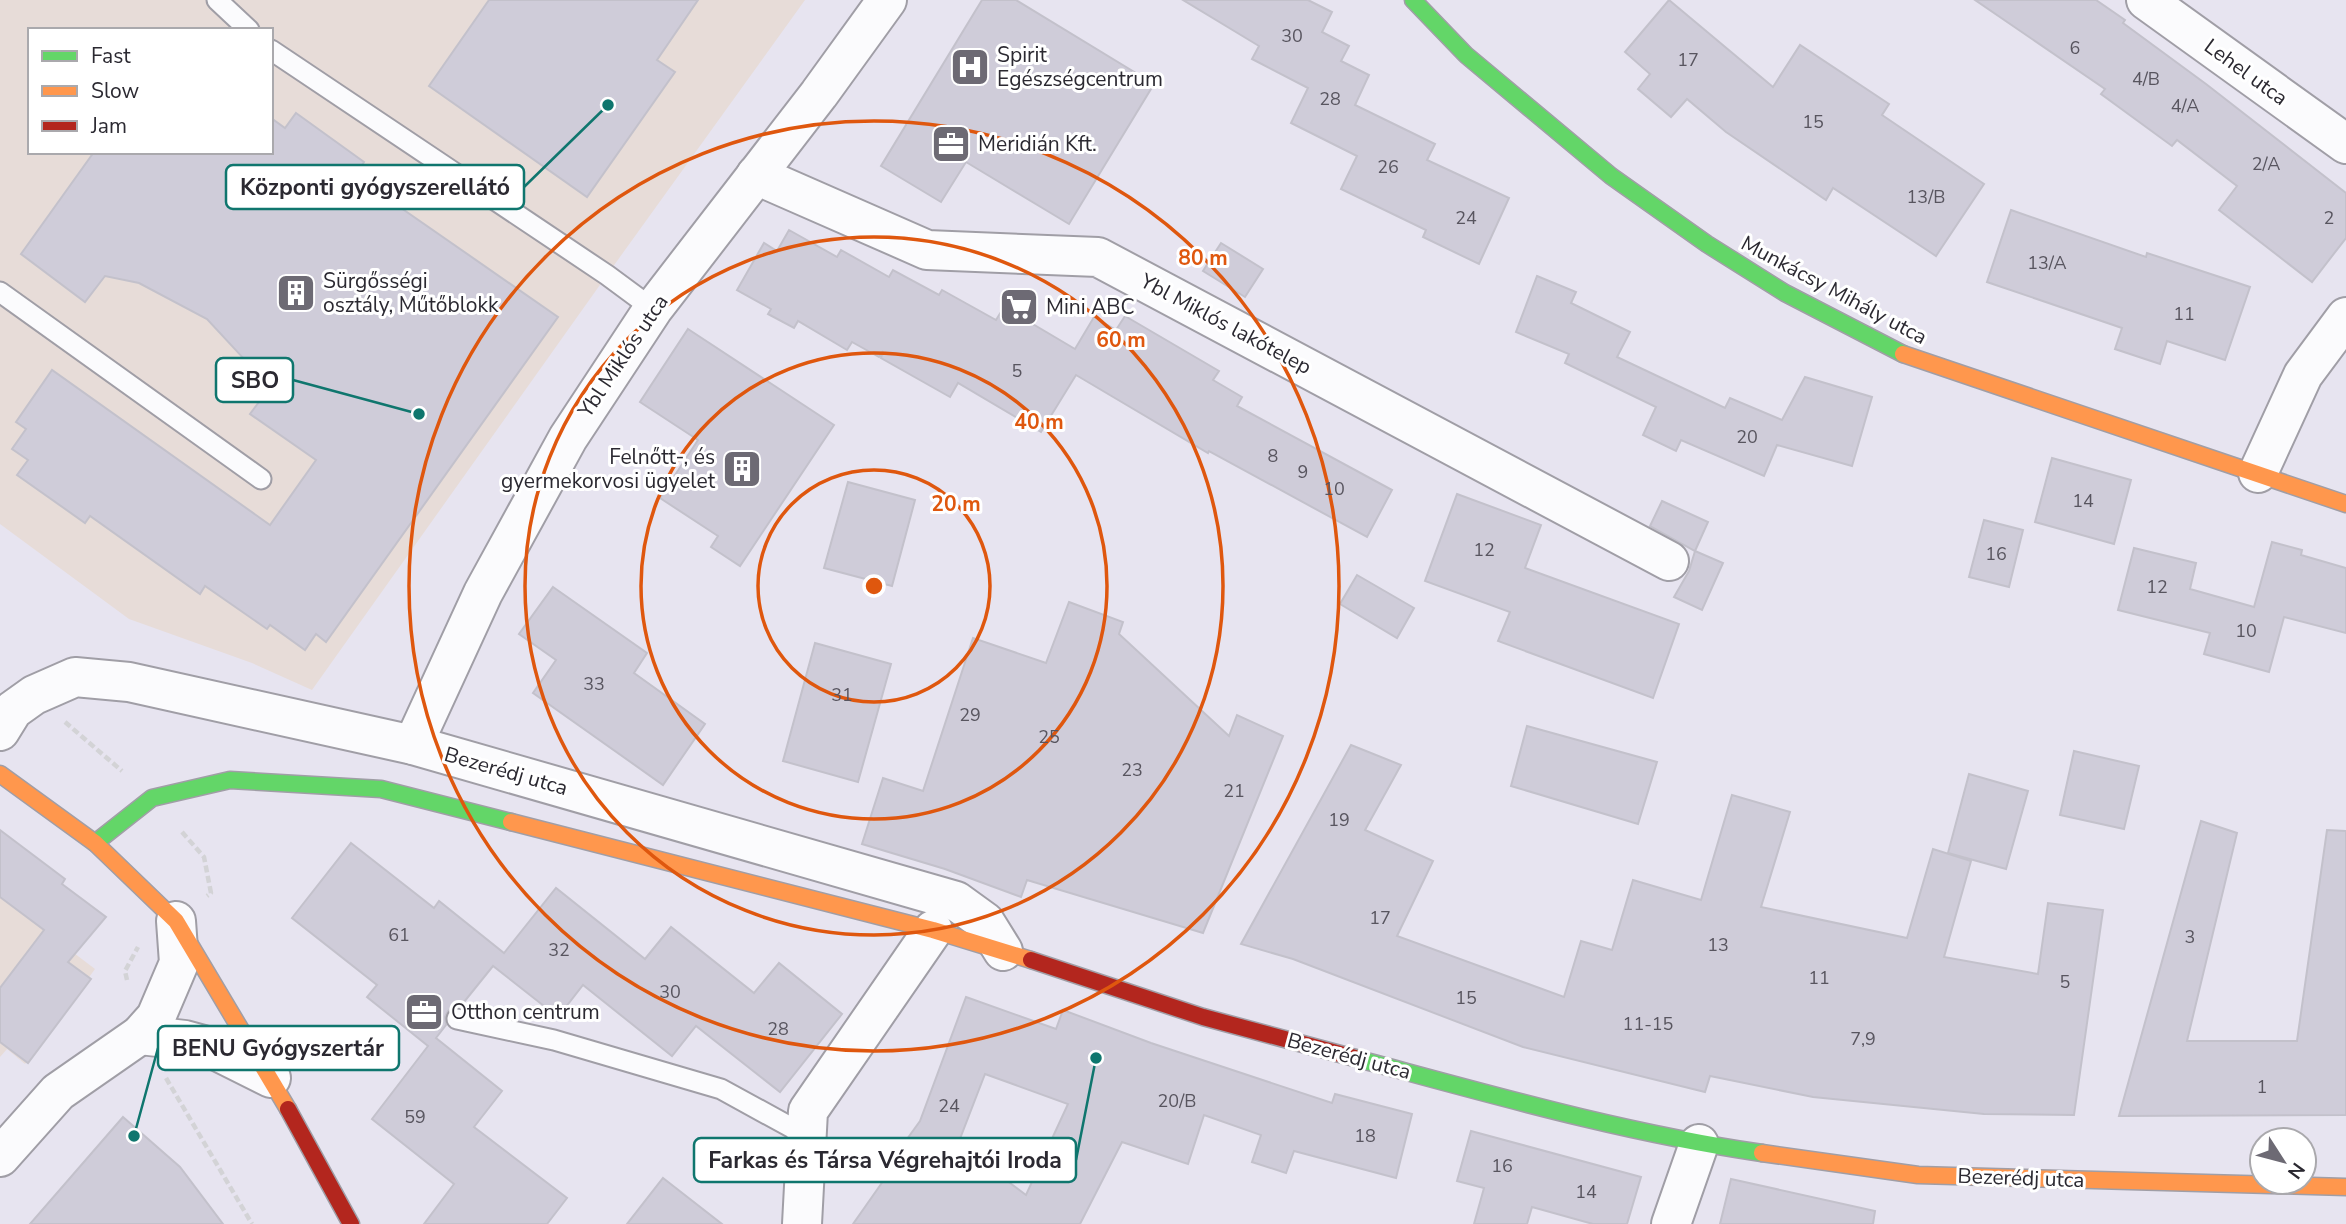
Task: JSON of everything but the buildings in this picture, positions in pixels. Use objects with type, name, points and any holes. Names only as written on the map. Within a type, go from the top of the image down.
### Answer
[{"type":"street","name":"Ybl Miklós utca","points":[[413,745],[483,593],[568,438],[653,309],[820,94],[887,0]]},
{"type":"street","name":"Munkácsy Mihály utca","points":[[1413,0],[1466,55],[1611,176],[1707,244],[1785,293],[1912,358],[2346,504]]},
{"type":"street","name":"Lehel utca","points":[[2146,0],[2346,144]]},
{"type":"street","name":"Ybl Miklós lakótelep","points":[[755,175],[927,250],[1098,257],[1669,561]]},
{"type":"street","points":[[2258,473],[2303,375],[2346,317]]},
{"type":"street","name":"Bezerédj utca","points":[[0,732],[13,710],[34,695],[75,677],[129,682],[413,745],[956,901],[985,922],[1003,951]]},
{"type":"street","points":[[0,774],[94,843],[176,921],[271,1078],[351,1224]]},
{"type":"street","name":"Bezerédj utca","points":[[94,843],[152,798],[230,779],[382,789],[933,930],[1203,1017],[1559,1113],[1699,1144],[1918,1175],[2346,1187]]},
{"type":"street","points":[[0,1157],[58,1092],[140,1035],[156,1017],[179,963],[176,921]]},
{"type":"street","points":[[802,1224],[808,1111],[933,930]]},
{"type":"street","points":[[140,1035],[185,1040],[207,1046],[271,1078]]},
{"type":"street","points":[[1671,1224],[1699,1144]]},
{"type":"lane","points":[[216,0],[247,28]]},
{"type":"lane","points":[[273,51],[607,275],[653,309]]},
{"type":"lane","points":[[0,292],[261,479]]},
{"type":"lane","points":[[457,1019],[554,1040],[721,1089],[805,1135]]},
{"type":"shaded area","points":[[0,0],[805,0],[312,690],[252,663],[129,619],[0,524]]},
{"type":"shaded area","points":[[0,897],[95,969],[25,1064],[7,1049],[0,1057]]},
{"type":"traffic: fast","points":[[1413,0],[1466,55],[1611,176],[1707,244],[1785,293],[1903,354]]},
{"type":"traffic: fast","points":[[95,843],[152,798],[230,780],[381,789],[511,822]]},
{"type":"traffic: fast","points":[[1355,1058],[1608,1124],[1762,1153]]},
{"type":"traffic: slow","points":[[1903,354],[2346,504]]},
{"type":"traffic: slow","points":[[0,774],[95,843],[176,921],[288,1109]]},
{"type":"traffic: slow","points":[[511,822],[933,930],[1031,960]]},
{"type":"traffic: slow","points":[[1762,1153],[1918,1175],[2346,1187]]},
{"type":"traffic: jam","points":[[1031,960],[1203,1017],[1355,1058]]},
{"type":"traffic: jam","points":[[288,1109],[351,1224]]},
{"type":"place","name":"Spirit Egészségcentrum","points":[[970,67]]},
{"type":"place","name":"Központi gyógyszerellátó","points":[[608,105]]},
{"type":"place","name":"Meridián Kft.","points":[[951,144]]},
{"type":"place","name":"Sürgősségi osztály, Műtőblokk","points":[[296,293]]},
{"type":"place","name":"Mini ABC","points":[[1019,307]]},
{"type":"place","name":"SBO","points":[[419,414]]},
{"type":"place","name":"Felnőtt-, és gyermekorvosi ügyelet","points":[[742,469]]},
{"type":"place","name":"Otthon centrum","points":[[424,1012]]},
{"type":"place","name":"Farkas és Társa Végrehajtói Iroda","points":[[1096,1058]]},
{"type":"place","name":"BENU Gyógyszertár","points":[[134,1136]]}]
